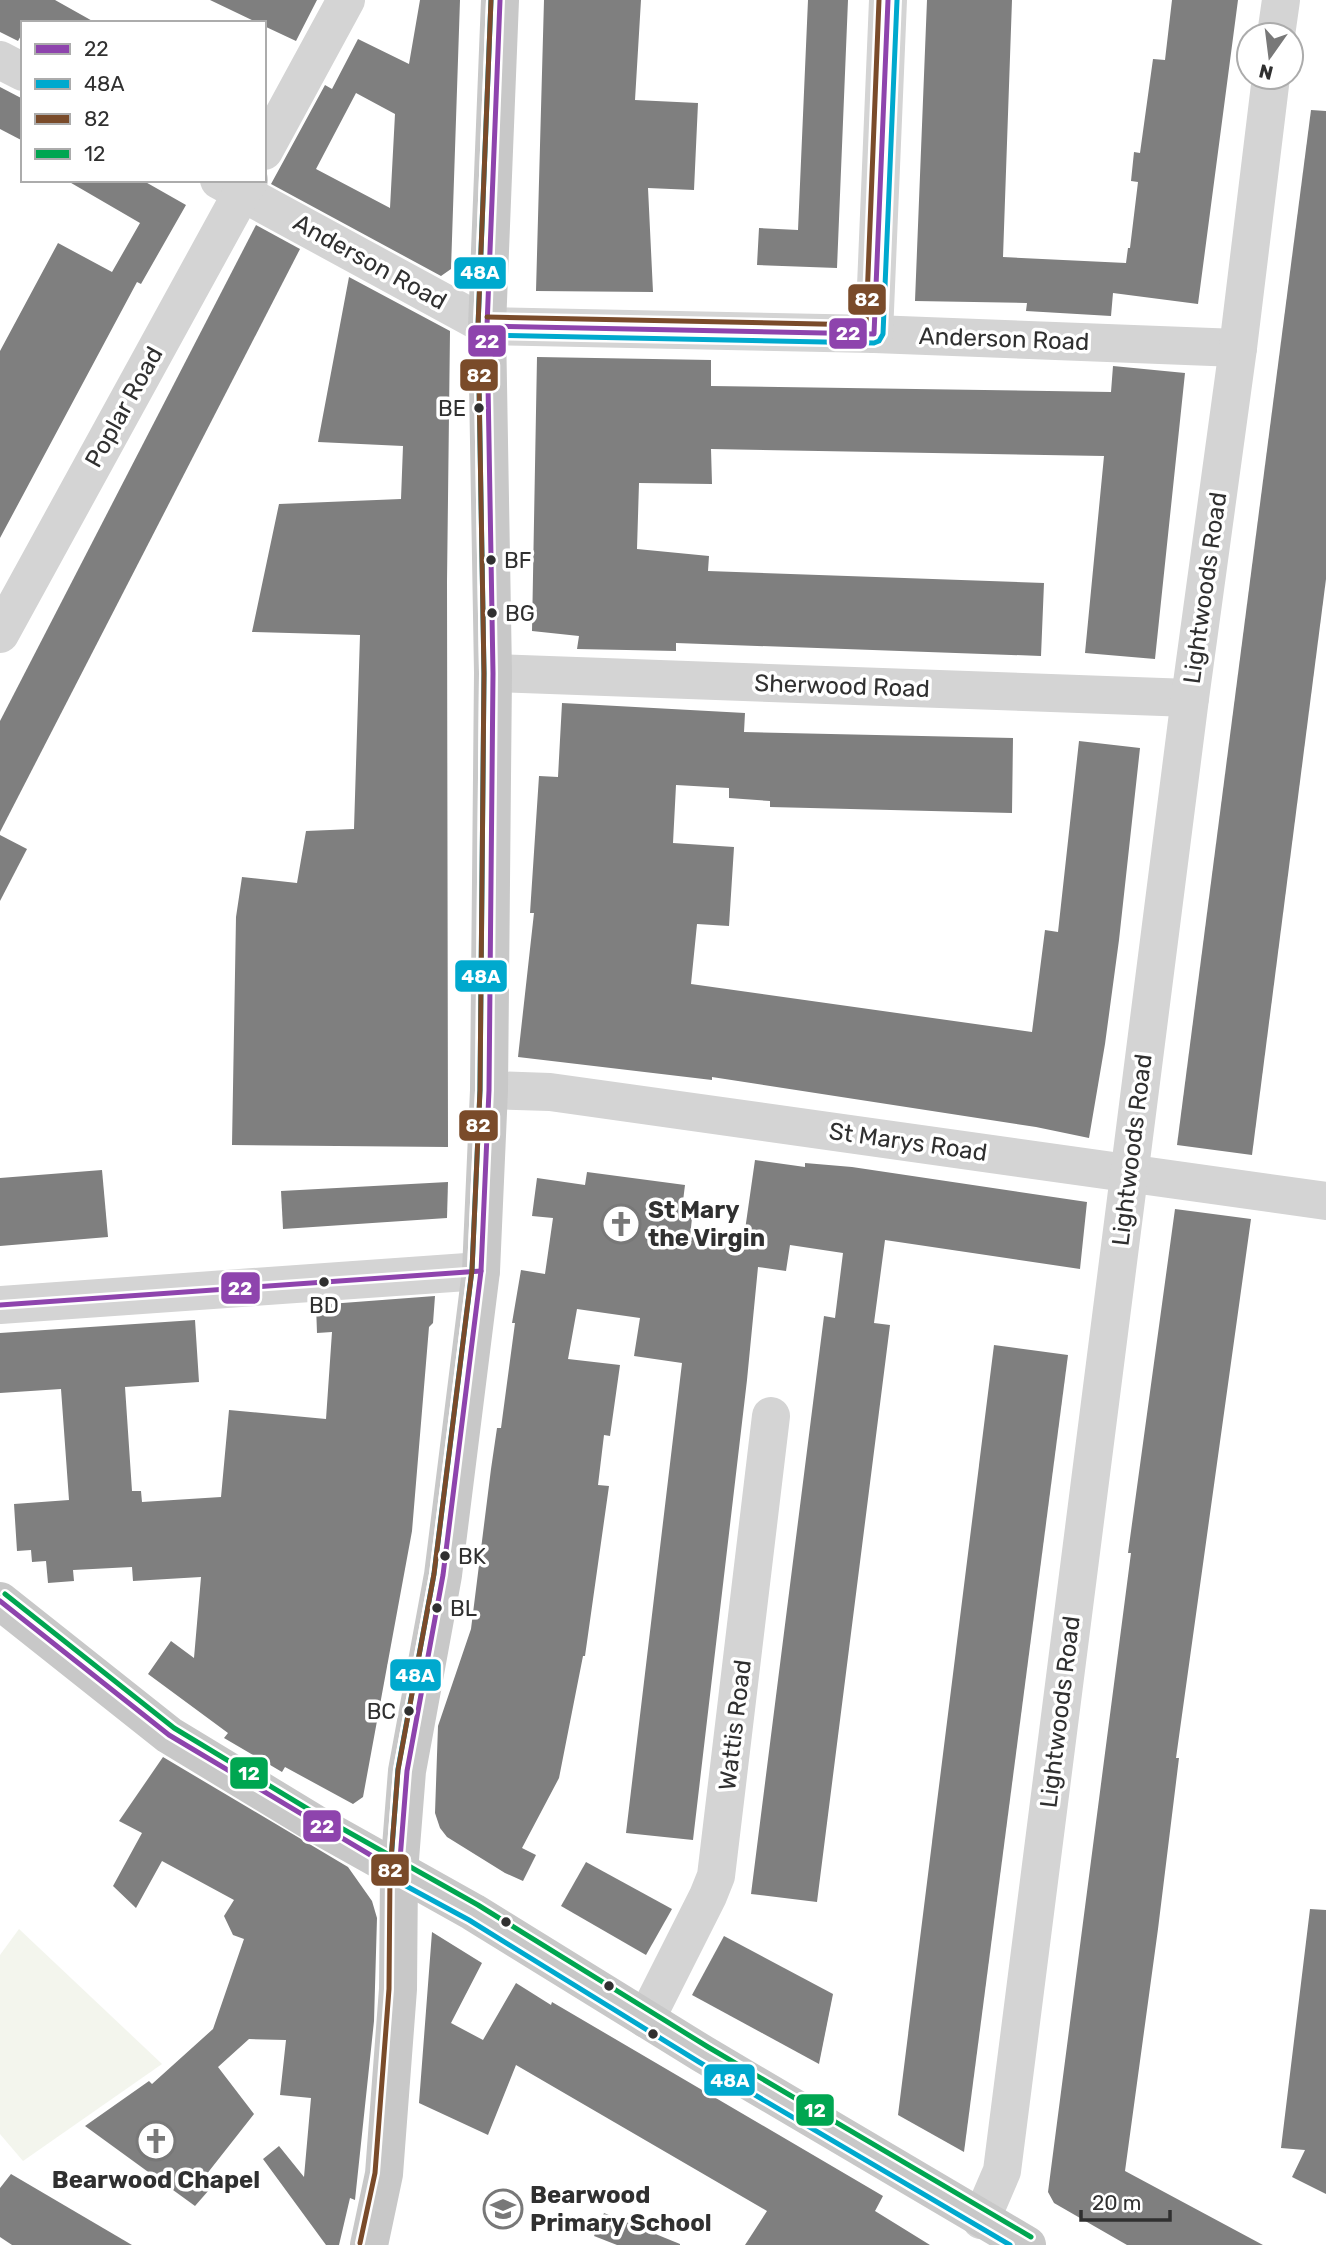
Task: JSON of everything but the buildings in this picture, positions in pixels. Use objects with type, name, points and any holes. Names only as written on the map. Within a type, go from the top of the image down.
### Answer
[{"type":"main road","points":[[369,2245],[385,2160],[398,1989],[398,1872],[407,1771],[443,1575],[481,1271],[489,1090],[493,673],[487,326],[500,0]]},
{"type":"main road","points":[[0,1601],[169,1735],[398,1872],[473,1912],[646,2020],[1027,2245]]},
{"type":"street","points":[[266,148],[346,0]]},
{"type":"street","points":[[874,334],[888,0]]},
{"type":"street","points":[[1278,21],[1280,0]]},
{"type":"street","points":[[0,60],[21,71]]},
{"type":"street","name":"Lightwoods Road","points":[[981,2220],[1002,2171],[1269,91]]},
{"type":"street","name":"Anderson Road","points":[[237,184],[487,326],[874,334],[1238,348]]},
{"type":"street","name":"Poplar Road","points":[[0,634],[237,184]]},
{"type":"street","name":"Sherwood Road","points":[[493,673],[1190,698]]},
{"type":"street","name":"St Marys Road","points":[[489,1090],[550,1092],[1326,1200]]},
{"type":"street","points":[[0,1305],[481,1271]]},
{"type":"street","name":"Wattis Road","points":[[646,2020],[716,1876],[771,1416]]},
{"type":"shaded area","points":[[19,1929],[162,2064],[23,2161],[0,2134],[0,1955]]},
{"type":"transit line","name":"48A","points":[[491,0],[478,326],[484,673],[480,1090],[472,1270],[434,1574],[398,1769],[390,1874],[395,1880],[469,1920],[699,2062],[1010,2245]]},
{"type":"transit line","name":"82","points":[[360,2243],[375,2173],[389,1989],[390,1872],[398,1770],[434,1574],[472,1270],[480,1090],[484,673],[478,326],[491,0]]},
{"type":"transit line","name":"22","points":[[0,1601],[169,1735],[399,1872],[407,1771],[443,1575],[481,1271],[489,1090],[493,673],[487,326],[500,0]]},
{"type":"transit line","name":"82","points":[[487,317],[866,325],[879,0]]},
{"type":"transit line","name":"22","points":[[487,326],[874,334],[888,0]]},
{"type":"transit line","name":"48A","points":[[487,335],[879,341],[883,334],[897,0]]},
{"type":"transit line","name":"22","points":[[0,1305],[481,1271]]},
{"type":"transit line","name":"12","points":[[5,1594],[174,1728],[318,1815],[478,1905],[708,2047],[1031,2237]]},
{"type":"place","name":"BE","points":[[479,408]]},
{"type":"place","name":"BF","points":[[491,560]]},
{"type":"place","name":"BG","points":[[492,613]]},
{"type":"place","name":"St Mary the Virgin","points":[[621,1224]]},
{"type":"place","name":"BD","points":[[324,1282]]},
{"type":"place","name":"BK","points":[[445,1556]]},
{"type":"place","name":"BL","points":[[437,1608]]},
{"type":"place","name":"BC","points":[[409,1711]]},
{"type":"place","name":"Bearwood Chapel","points":[[156,2141]]},
{"type":"place","name":"Bearwood Primary School","points":[[503,2209]]}]
